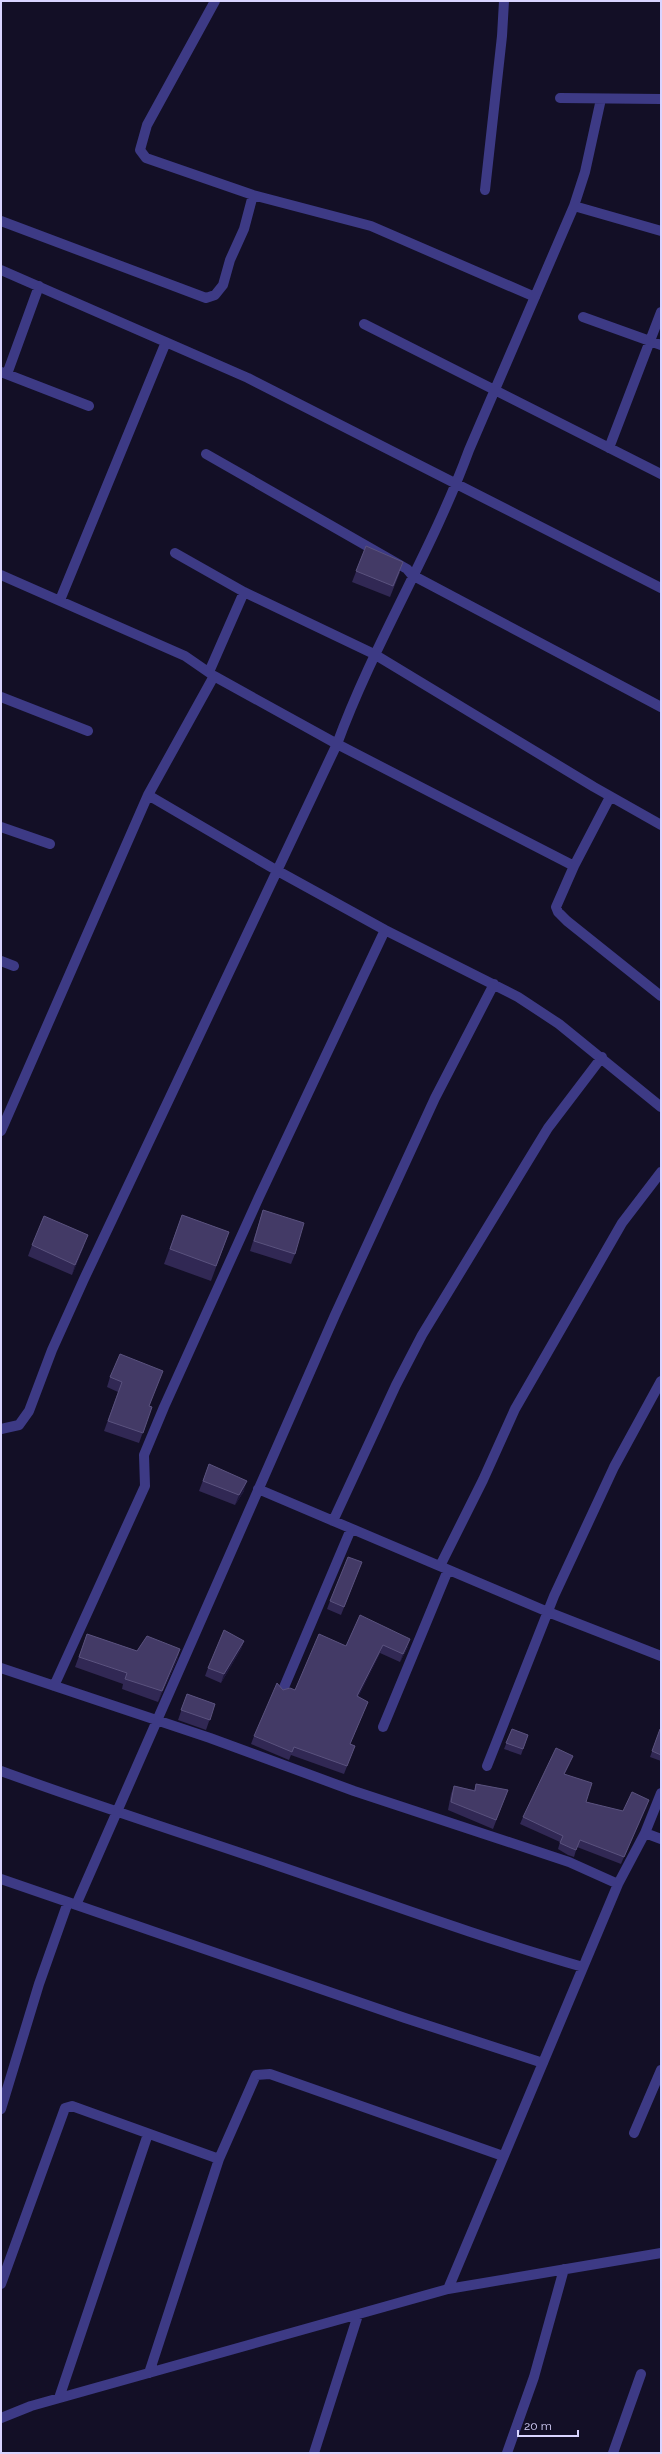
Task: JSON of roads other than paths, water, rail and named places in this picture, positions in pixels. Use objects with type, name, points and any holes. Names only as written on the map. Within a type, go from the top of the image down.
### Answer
[{"type":"street","points":[[215,1],[147,124],[140,150],[146,158],[252,196],[371,226],[535,297]]},
{"type":"street","points":[[485,190],[502,36],[504,1]]},
{"type":"street","points":[[560,98],[661,100]]},
{"type":"street","points":[[1,1429],[19,1425],[29,1411],[52,1350],[71,1307],[336,744],[374,654],[457,484],[574,206],[585,172],[601,99]]},
{"type":"street","points":[[1,221],[206,298],[215,295],[223,285],[244,229],[252,196]]},
{"type":"street","points":[[574,206],[661,231]]},
{"type":"street","points":[[1,270],[248,378],[661,588]]},
{"type":"street","points":[[39,286],[4,373],[90,406]]},
{"type":"street","points":[[609,448],[661,312]]},
{"type":"street","points":[[583,317],[661,345]]},
{"type":"street","points":[[364,324],[495,392],[661,474]]},
{"type":"street","points":[[60,600],[166,342]]},
{"type":"street","points":[[206,454],[339,529],[407,569],[412,575],[661,707]]},
{"type":"street","points":[[174,553],[244,592],[374,654],[610,797],[661,825]]},
{"type":"street","points":[[1,575],[185,656],[211,674],[336,744],[574,866]]},
{"type":"street","points":[[1,1131],[148,795],[211,674],[244,592]]},
{"type":"street","points":[[1,697],[88,731]]},
{"type":"street","points":[[148,795],[276,870],[385,930],[494,984],[560,1024],[661,1107]]},
{"type":"street","points":[[610,797],[557,902],[558,912],[661,996]]},
{"type":"street","points":[[1,827],[50,844]]},
{"type":"street","points":[[54,1686],[145,1486],[144,1455],[164,1407],[385,930]]},
{"type":"street","points":[[1,961],[14,966]]},
{"type":"street","points":[[1,2109],[39,1984],[72,1903],[115,1812],[258,1489],[429,1112],[494,984]]},
{"type":"street","points":[[333,1521],[422,1335],[548,1128],[602,1057]]},
{"type":"street","points":[[383,1727],[444,1568],[515,1409],[622,1223],[661,1172]]},
{"type":"street","points":[[487,1766],[548,1612],[614,1467],[661,1380]]},
{"type":"street","points":[[258,1489],[548,1612],[661,1656]]},
{"type":"street","points":[[282,1692],[351,1529]]},
{"type":"street","points":[[1,1668],[156,1720],[354,1791],[569,1862],[618,1884]]},
{"type":"street","points":[[1,1771],[115,1812],[240,1853],[488,1939],[583,1967]]},
{"type":"street","points":[[448,2289],[618,1884],[645,1833],[661,1793]]},
{"type":"street","points":[[645,1833],[661,1839]]},
{"type":"street","points":[[1,1879],[405,2018],[543,2063]]},
{"type":"street","points":[[634,2133],[661,2070]]},
{"type":"street","points":[[149,2373],[219,2159],[256,2075],[261,2073],[270,2074],[503,2156]]},
{"type":"street","points":[[1,2284],[65,2108],[72,2106],[219,2159]]},
{"type":"street","points":[[59,2398],[148,2134]]},
{"type":"street","points":[[1,2418],[30,2406],[448,2289],[661,2253]]},
{"type":"street","points":[[507,2453],[534,2376],[564,2270]]},
{"type":"street","points":[[314,2453],[358,2315]]},
{"type":"street","points":[[613,2453],[641,2374]]}]
